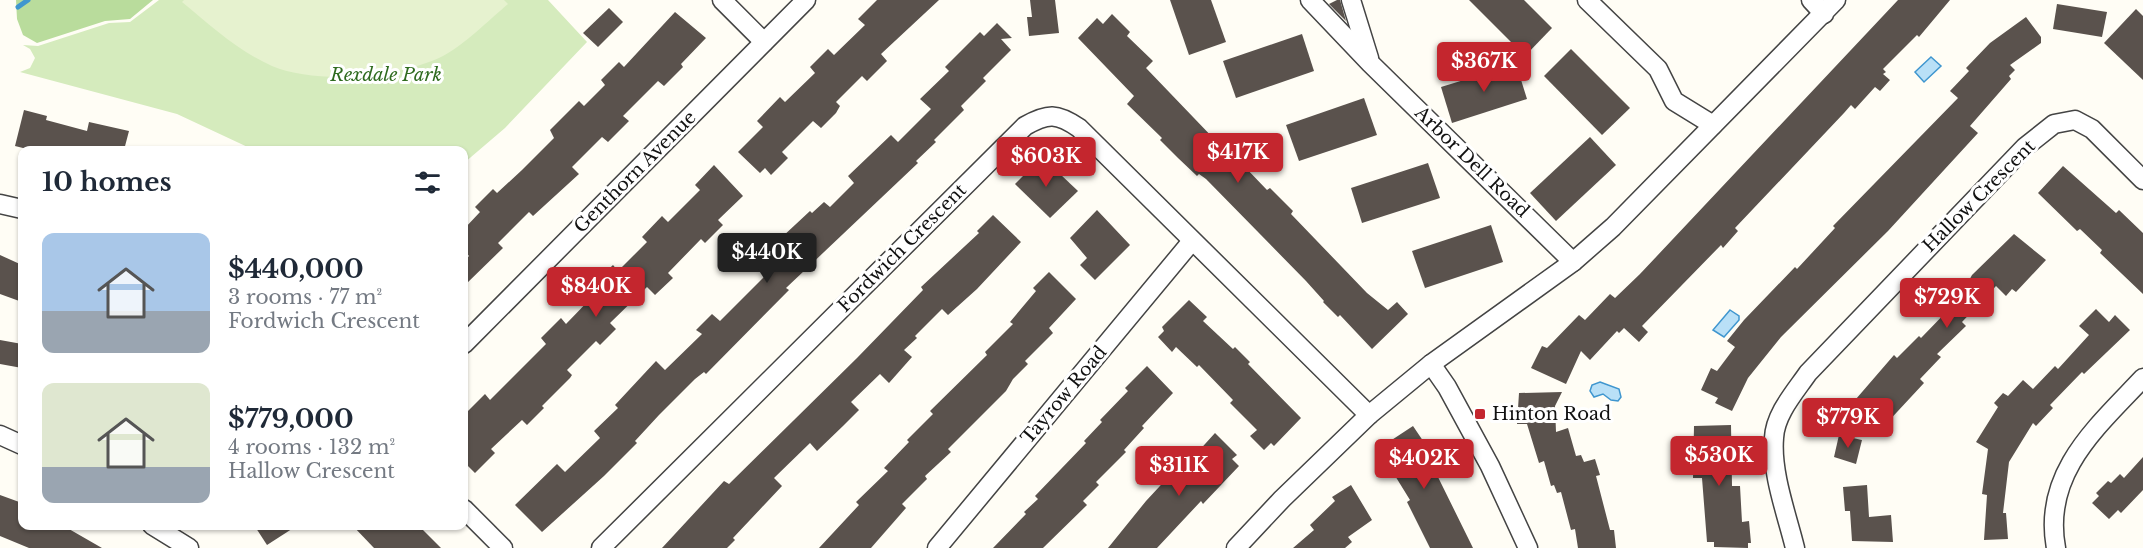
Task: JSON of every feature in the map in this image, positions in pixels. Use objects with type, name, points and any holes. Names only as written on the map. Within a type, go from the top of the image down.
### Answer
[{"type":"street","points":[[722,0],[764,42]]},
{"type":"street","name":"Genthorn Avenue","points":[[468,340],[806,0]]},
{"type":"street","name":"Arbor Dell Road","points":[[1310,0],[1370,63],[1574,262]]},
{"type":"street","name":"Arbor Dell Road","points":[[1351,0],[1370,63]]},
{"type":"street","points":[[1587,0],[1658,69],[1674,101],[1713,125]]},
{"type":"street","points":[[1236,548],[1282,499],[1369,415],[1431,364],[1574,262],[1613,227],[1830,7],[1811,0]]},
{"type":"street","name":"Fordwich Crescent","points":[[601,548],[1016,135],[1037,119],[1052,115],[1065,118],[1079,128],[1369,415]]},
{"type":"street","name":"Hallow Crescent","points":[[1795,548],[1780,489],[1774,437],[1786,405],[1808,373],[2025,147],[2054,124],[2075,120],[2092,129],[2143,180]]},
{"type":"street","points":[[0,204],[18,208]]},
{"type":"street","name":"Tayrow Road","points":[[937,548],[1192,241]]},
{"type":"street","points":[[1431,364],[1447,387],[1490,466],[1528,548]]},
{"type":"street","points":[[2056,548],[2054,535],[2061,480],[2082,443],[2143,378]]},
{"type":"street","points":[[0,435],[18,443]]},
{"type":"street","points":[[468,513],[503,548]]},
{"type":"street","points":[[160,530],[189,548]]},
{"type":"green space","points":[[16,0],[153,0],[130,19],[105,21],[37,43],[23,35],[17,19]]},
{"type":"green space","name":"Rexdale Park","points":[[159,0],[548,0],[587,42],[505,128],[468,160],[468,146],[245,146],[177,114],[20,72],[30,68],[35,58],[30,49],[23,45],[38,46],[109,23],[130,22]]},
{"type":"green space","points":[[184,0],[504,0],[508,4],[468,39],[443,56],[425,64],[382,74],[335,77],[291,72],[260,60],[214,28],[182,2]]},
{"type":"water","points":[[1931,57],[1941,66],[1924,82],[1915,72]]},
{"type":"water","points":[[1730,310],[1739,316],[1739,320],[1724,337],[1713,330]]},
{"type":"water","points":[[1600,382],[1619,389],[1621,397],[1618,401],[1611,400],[1603,394],[1594,397],[1590,391],[1592,385]]},
{"type":"building","points":[[877,0],[939,0],[881,54],[887,61],[867,81],[862,76],[836,102],[840,106],[836,113],[821,128],[813,121],[782,152],[788,158],[771,175],[765,168],[760,173],[738,152],[763,127],[757,121],[780,97],[785,102],[815,73],[810,67],[828,49],[834,55],[865,25],[858,19]]},
{"type":"building","points":[[1030,0],[1055,0],[1059,33],[1029,36],[1027,17],[1032,17]]},
{"type":"building","points":[[1170,0],[1211,0],[1226,42],[1189,55]]},
{"type":"building","points":[[1340,0],[1346,21],[1329,4]]},
{"type":"building","points":[[1469,0],[1524,0],[1552,28],[1525,56]]},
{"type":"building","points":[[1898,0],[1950,0],[1919,37],[1917,35],[1883,69],[1886,72],[1883,74],[1890,80],[1880,91],[1875,87],[1855,109],[1851,105],[1735,228],[1738,231],[1723,248],[1721,245],[1642,326],[1648,332],[1639,342],[1624,328],[1619,333],[1617,331],[1590,360],[1581,351],[1566,384],[1531,368],[1542,346],[1547,348],[1579,315],[1585,320],[1610,294],[1615,298],[1640,274]]},
{"type":"building","points":[[2057,4],[2107,12],[2102,37],[2053,29]]},
{"type":"building","points":[[609,8],[623,22],[598,47],[583,33]]},
{"type":"building","points":[[2136,9],[2143,16],[2143,80],[2104,43]]},
{"type":"building","points":[[675,12],[706,38],[664,86],[658,81],[623,116],[629,121],[608,142],[602,137],[572,167],[579,174],[533,216],[529,212],[498,243],[503,248],[468,282],[468,225],[480,212],[475,207],[493,189],[497,193],[554,138],[550,130],[579,101],[584,106],[605,85],[601,80],[619,62],[624,67]]},
{"type":"building","points":[[1112,14],[1130,32],[1127,36],[1153,61],[1146,68],[1241,167],[1243,165],[1267,190],[1270,188],[1293,211],[1291,214],[1367,293],[1388,310],[1397,302],[1408,314],[1372,349],[1340,315],[1338,317],[1323,302],[1306,281],[1206,179],[1199,174],[1197,176],[1178,158],[1160,140],[1162,138],[1127,104],[1134,96],[1078,38],[1097,18],[1103,24]]},
{"type":"building","points":[[2026,17],[2041,37],[2041,43],[2010,65],[2015,70],[2009,76],[2011,79],[1970,126],[1978,133],[1888,231],[1781,337],[1748,378],[1732,411],[1715,403],[1718,398],[1701,390],[1711,368],[1717,371],[1735,347],[1727,341],[1744,320],[1795,267],[1797,269],[1835,228],[1833,226],[1958,98],[1950,91],[1969,71],[1966,68],[1990,43]]},
{"type":"building","points":[[997,23],[1012,38],[1001,39],[1011,50],[983,78],[986,81],[961,106],[964,110],[934,140],[936,142],[916,161],[918,163],[786,288],[789,290],[706,374],[704,372],[695,379],[659,415],[635,441],[637,443],[604,476],[542,532],[515,505],[557,464],[565,472],[600,438],[594,431],[618,408],[615,405],[656,361],[665,370],[702,334],[696,330],[712,314],[720,321],[778,263],[767,251],[810,211],[812,213],[824,202],[830,207],[854,183],[848,176],[891,135],[898,142],[931,109],[920,99],[949,71],[945,67],[980,32],[984,36]]},
{"type":"building","points":[[1302,34],[1314,71],[1236,98],[1223,61]]},
{"type":"building","points":[[1571,49],[1630,108],[1602,135],[1544,76]]},
{"type":"building","points":[[1516,64],[1527,99],[1452,123],[1441,87]]},
{"type":"building","points":[[1364,98],[1377,135],[1299,161],[1286,125]]},
{"type":"building","points":[[24,110],[47,116],[46,120],[87,131],[89,122],[129,131],[125,146],[15,146]]},
{"type":"building","points":[[1590,137],[1616,165],[1556,221],[1530,193]]},
{"type":"building","points":[[1042,157],[1078,191],[1050,218],[1015,184]]},
{"type":"building","points":[[1428,163],[1440,198],[1362,223],[1351,188]]},
{"type":"building","points":[[714,165],[743,196],[718,220],[723,225],[705,243],[701,239],[668,273],[673,278],[655,295],[647,287],[610,323],[616,329],[600,345],[596,341],[567,370],[572,375],[542,406],[544,408],[527,425],[522,420],[491,449],[495,453],[475,473],[468,466],[468,411],[485,394],[490,400],[546,344],[541,338],[561,318],[566,324],[595,294],[589,288],[613,265],[618,271],[647,242],[642,237],[662,216],[668,222],[700,190],[695,185]]},
{"type":"building","points":[[2063,166],[2116,213],[2119,210],[2143,233],[2143,294],[2100,253],[2102,250],[2080,229],[2077,231],[2038,193]]},
{"type":"building","points":[[1097,210],[1130,245],[1095,280],[1080,265],[1087,258],[1070,238]]},
{"type":"building","points":[[993,215],[1021,242],[977,289],[948,315],[942,309],[915,336],[917,338],[904,350],[912,357],[889,383],[880,374],[851,402],[859,410],[843,426],[817,451],[810,443],[774,478],[782,486],[733,538],[735,540],[727,548],[662,548],[724,481],[729,484],[857,358],[923,290],[921,287],[979,233],[977,231]]},
{"type":"building","points":[[1491,225],[1503,262],[1425,288],[1412,251]]},
{"type":"building","points":[[2014,234],[2046,260],[2016,292],[2012,289],[2006,296],[1996,286],[1962,322],[1966,326],[1937,354],[1941,357],[1920,379],[1924,383],[1884,426],[1856,399],[1894,355],[1897,358],[1919,336],[1921,338],[1953,305],[1950,302],[1966,286],[1972,275]]},
{"type":"building","points":[[0,255],[18,263],[18,301],[0,294]]},
{"type":"building","points":[[1049,272],[1076,299],[1049,328],[1053,333],[1025,361],[1028,364],[1013,379],[1006,391],[948,449],[951,452],[925,476],[927,479],[902,504],[906,508],[871,548],[819,548],[859,505],[856,502],[888,471],[884,468],[933,414],[930,411],[987,355],[985,352],[1013,324],[1010,322],[1036,291],[1033,288]]},
{"type":"building","points":[[1189,300],[1207,317],[1203,321],[1233,349],[1235,347],[1250,362],[1248,364],[1301,418],[1274,446],[1271,443],[1264,450],[1250,436],[1257,430],[1230,403],[1233,400],[1199,365],[1197,367],[1176,347],[1172,352],[1158,337],[1164,331],[1162,327]]},
{"type":"building","points":[[2096,309],[2109,322],[2115,315],[2130,330],[2084,374],[2082,372],[2050,405],[2053,408],[2036,426],[2033,423],[2009,462],[2003,513],[2006,513],[2008,539],[1984,540],[1987,495],[1982,494],[1988,449],[1976,442],[1998,407],[1994,403],[2003,393],[2008,396],[2023,380],[2033,389],[2055,366],[2058,369],[2089,335],[2079,326]]},
{"type":"building","points":[[0,340],[18,343],[18,367],[0,364]]},
{"type":"building","points":[[1147,366],[1173,393],[1142,426],[1144,428],[1124,450],[1126,452],[1096,482],[1099,485],[1083,501],[1087,505],[1043,548],[993,548],[1026,514],[1024,512],[1038,499],[1035,496],[1086,443],[1084,441],[1102,422],[1100,420],[1128,391],[1125,388]]},
{"type":"building","points":[[1562,392],[1555,406],[1556,432],[1568,428],[1576,456],[1581,455],[1584,462],[1595,459],[1600,475],[1596,476],[1610,530],[1614,530],[1616,548],[1578,548],[1575,529],[1571,530],[1561,492],[1557,493],[1554,485],[1551,486],[1544,461],[1539,463],[1527,424],[1517,424],[1519,393]]},
{"type":"building","points":[[1731,425],[1732,486],[1740,486],[1742,522],[1749,521],[1751,543],[1748,543],[1748,548],[1714,547],[1714,542],[1707,542],[1702,478],[1693,478],[1694,426]]},
{"type":"building","points":[[1413,426],[1442,469],[1436,473],[1473,548],[1430,548],[1407,502],[1410,500],[1389,466],[1386,468],[1375,451]]},
{"type":"building","points":[[1215,433],[1237,455],[1232,459],[1239,466],[1203,504],[1201,501],[1157,548],[1108,548],[1172,473],[1176,476]]},
{"type":"building","points":[[1839,435],[1862,440],[1856,464],[1834,457]]},
{"type":"building","points":[[2143,457],[2143,490],[2121,513],[2118,510],[2109,519],[2092,503],[2099,496],[2096,493],[2108,481],[2111,483],[2120,474],[2124,478]]},
{"type":"building","points":[[1351,485],[1372,520],[1348,537],[1352,542],[1345,548],[1293,548],[1314,530],[1310,525],[1335,501],[1332,497]]},
{"type":"building","points":[[1867,485],[1869,517],[1891,515],[1893,542],[1852,541],[1850,511],[1845,511],[1843,487]]},
{"type":"building","points":[[0,495],[18,502],[18,530],[71,530],[102,548],[29,548],[0,536]]},
{"type":"building","points":[[257,530],[290,530],[267,545]]},
{"type":"building","points":[[357,530],[423,530],[441,548],[374,548]]},
{"type":"waterway","points":[[18,7],[28,0]]},
{"type":"place","name":"Hinton Road","points":[[1480,414]]}]
